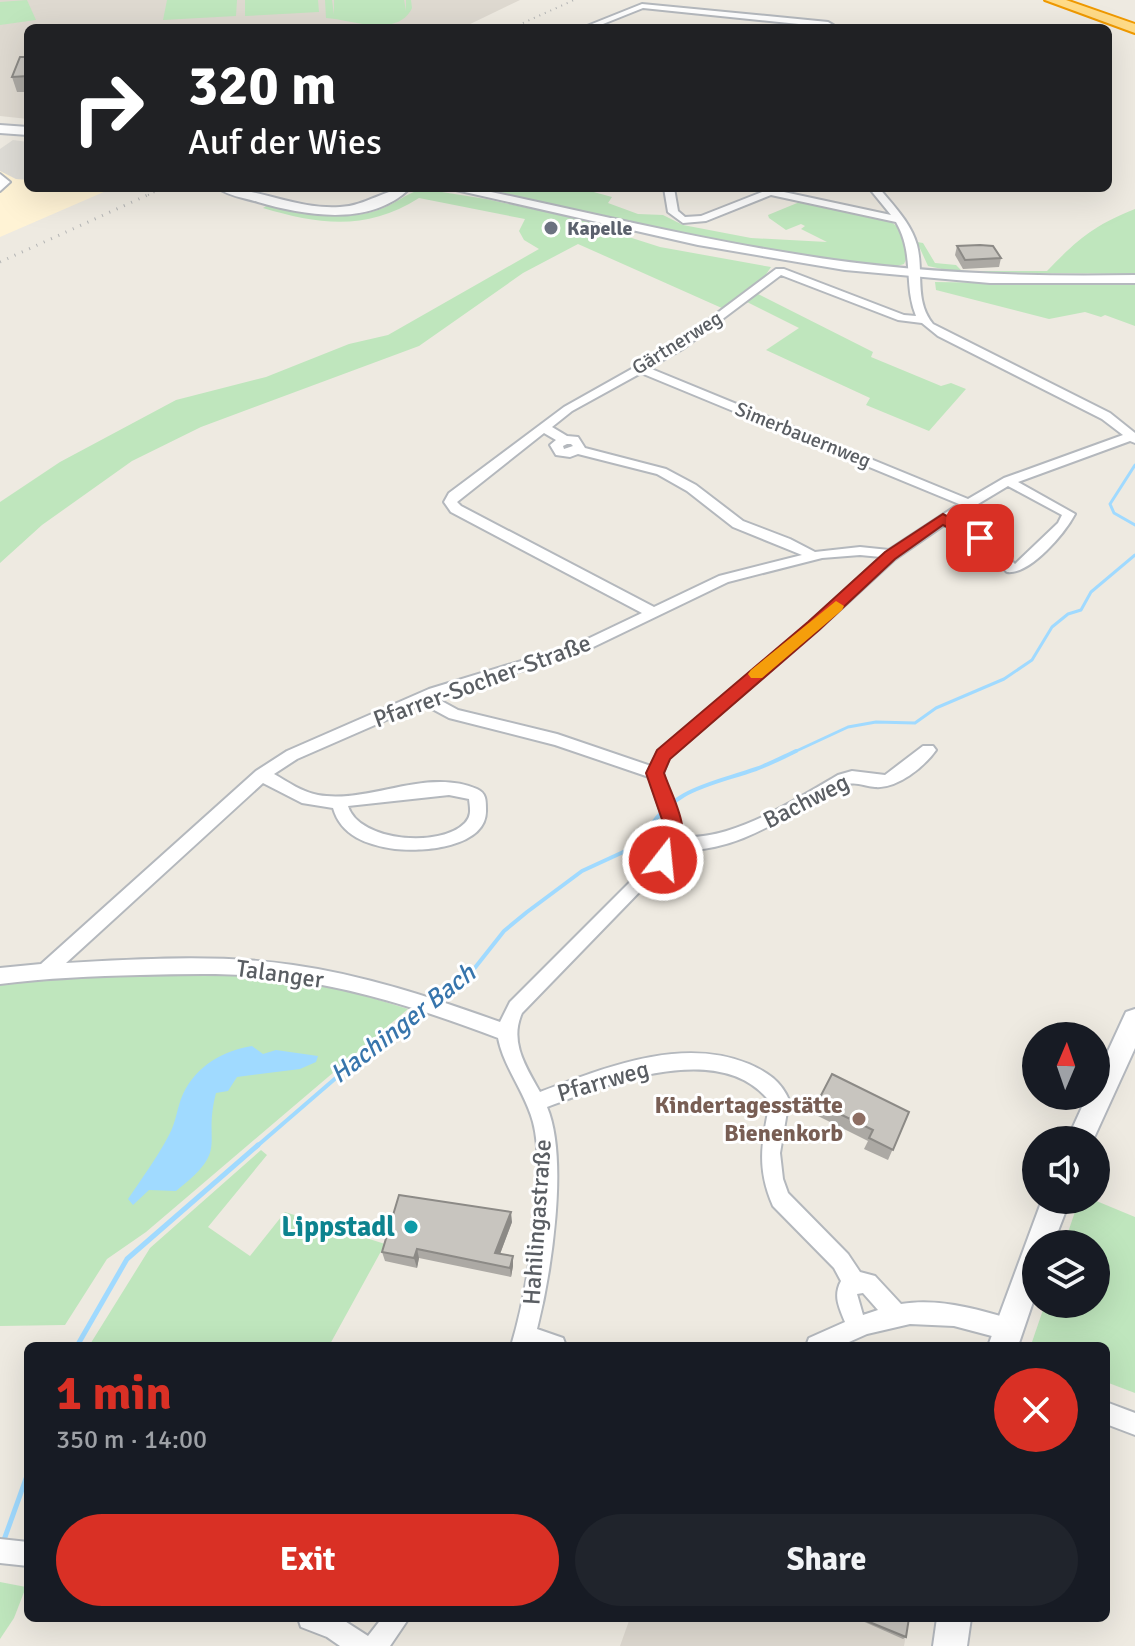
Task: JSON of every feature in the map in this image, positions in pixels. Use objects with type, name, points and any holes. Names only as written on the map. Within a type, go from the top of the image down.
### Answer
[{"type":"highway","points":[[1052,0],[1135,29]]},
{"type":"highway","points":[[1080,0],[1135,19]]},
{"type":"main road","points":[[0,129],[24,131]]},
{"type":"main road","points":[[247,192],[326,213],[355,211],[390,194]]},
{"type":"main road","points":[[479,192],[731,246],[841,266],[1019,280],[1135,279]]},
{"type":"main road","points":[[1086,1126],[1135,1020]]},
{"type":"main road","points":[[1005,1338],[1022,1291]]},
{"type":"main road","points":[[950,1646],[953,1622]]},
{"type":"street","points":[[596,24],[642,6],[828,24]]},
{"type":"street","points":[[0,177],[5,182],[0,188]]},
{"type":"street","points":[[670,192],[673,212],[683,220],[703,219],[770,192],[899,220]]},
{"type":"street","points":[[877,192],[899,220],[912,245],[917,309],[922,320],[932,329],[1106,416],[1133,438]]},
{"type":"street","name":"Gärtnerweg","points":[[654,613],[456,509],[450,502],[453,496],[568,409],[700,332],[780,271],[902,318],[922,320]]},
{"type":"street","name":"Simerbauernweg","points":[[639,368],[967,503]]},
{"type":"street","points":[[544,427],[564,440],[556,445],[557,450],[565,453],[578,450],[637,463],[674,477],[701,493],[737,524],[801,547],[812,556]]},
{"type":"street","points":[[505,1032],[516,1008],[663,860],[674,843],[676,834],[655,773],[663,755],[677,740],[814,626],[890,556],[967,503],[1008,481],[1133,438]]},
{"type":"street","points":[[943,519],[980,538],[1012,569],[1020,567],[1063,525],[1069,514],[1008,481]]},
{"type":"street","name":"Pfarrer-Socher-Straße","points":[[47,969],[261,775],[292,755],[424,698],[582,647],[724,579],[812,556],[860,551],[890,556]]},
{"type":"street","points":[[424,698],[454,714],[557,740],[655,773]]},
{"type":"street","name":"Bachweg","points":[[674,843],[687,846],[761,825],[843,779],[858,775],[875,782],[886,781],[928,750]]},
{"type":"street","points":[[261,775],[319,802],[394,793],[463,790],[477,796],[481,807],[478,817],[456,838],[446,842],[397,844],[381,842],[352,828],[346,822],[339,802]]},
{"type":"street","name":"Talanger","points":[[47,969],[195,966],[265,969],[312,976],[425,1005],[505,1032]]},
{"type":"street","points":[[0,976],[47,969]]},
{"type":"street","name":"Hahilingastraße","points":[[505,1032],[508,1047],[536,1102],[547,1143],[532,1308],[523,1341]]},
{"type":"street","name":"Pfarrweg","points":[[536,1102],[621,1071],[665,1064],[730,1064],[762,1078],[780,1100],[770,1153],[773,1179],[780,1199],[841,1261],[854,1282],[868,1283],[895,1313]]},
{"type":"street","points":[[854,1282],[847,1290],[847,1302],[857,1326]]},
{"type":"street","points":[[825,1342],[857,1326],[895,1313],[965,1315],[1005,1338]]},
{"type":"street","points":[[1110,1415],[1135,1424]]},
{"type":"street","points":[[320,1622],[361,1646]]},
{"type":"street","points":[[375,1646],[394,1622]]},
{"type":"shaded area","points":[[0,0],[520,0],[470,24],[24,24],[24,119],[0,116]]},
{"type":"shaded area","points":[[13,140],[24,141],[24,180],[0,171],[0,149]]},
{"type":"shaded area","points":[[0,171],[24,179],[24,192],[104,192],[0,237]]},
{"type":"shaded area","points":[[629,1622],[908,1622],[904,1646],[620,1646]]},
{"type":"green space","points":[[27,0],[36,20],[0,25],[0,2]]},
{"type":"green space","points":[[167,0],[237,0],[236,16],[163,20]]},
{"type":"green space","points":[[245,0],[318,0],[319,12],[245,16]]},
{"type":"green space","points":[[325,0],[332,0],[334,15],[334,0],[404,0],[406,11],[406,0],[411,0],[412,8],[396,23],[365,24],[326,18]]},
{"type":"green space","points":[[442,192],[486,199],[617,227],[610,231],[660,247],[771,267],[765,276],[724,309],[578,244],[523,273],[419,346],[201,427],[132,461],[42,525],[0,563],[0,502],[60,462],[176,400],[266,377],[349,344],[388,335],[539,249],[524,240],[519,231],[525,219],[419,198],[381,216],[343,222],[304,218],[263,208],[271,203],[311,212],[365,214],[411,193]]},
{"type":"green space","points":[[498,192],[594,192],[612,197],[608,203],[638,214],[663,215],[683,225],[751,238],[827,242],[801,229],[805,226],[801,224],[786,230],[769,218],[768,215],[802,201],[889,220],[900,229],[908,255],[904,264],[894,267],[793,254],[667,231]]},
{"type":"green space","points":[[1135,209],[1135,274],[956,272],[928,266],[917,242],[923,243],[935,263],[956,265],[962,271],[1047,271],[1087,234]]},
{"type":"green space","points":[[935,282],[1135,285],[1135,326],[1105,315],[1101,317],[1085,312],[1049,319],[936,290]]},
{"type":"green space","points":[[756,293],[873,352],[871,357],[941,386],[951,383],[966,389],[929,431],[866,405],[870,398],[766,350],[799,328],[745,301]]},
{"type":"green space","points":[[46,974],[264,974],[340,988],[408,1009],[146,1232],[107,1259],[65,1325],[0,1326],[0,981]]},
{"type":"green space","points":[[261,1150],[267,1155],[208,1227],[250,1256],[285,1212],[385,1244],[331,1342],[91,1342],[150,1248]]},
{"type":"green space","points":[[1110,1207],[1135,1217],[1135,1393],[1110,1384],[1110,1342],[1032,1342],[1040,1318],[1110,1318],[1110,1230],[1069,1230],[1074,1214],[1110,1214]]},
{"type":"green space","points":[[0,1582],[24,1587],[14,1618],[0,1639]]},
{"type":"water","points":[[252,1046],[263,1054],[276,1050],[318,1056],[316,1062],[300,1069],[237,1077],[228,1091],[216,1093],[211,1146],[203,1165],[176,1191],[149,1190],[133,1205],[128,1199],[169,1135],[189,1084],[212,1061]]},
{"type":"building","points":[[20,57],[24,57],[24,76],[12,77]]},
{"type":"building","points":[[957,246],[993,246],[1001,258],[965,260]]},
{"type":"building","name":"Kindertagesstätte Bienenkorb","points":[[832,1074],[909,1112],[893,1150],[869,1138],[873,1130],[817,1103]]},
{"type":"building","points":[[399,1195],[511,1212],[495,1253],[513,1256],[510,1268],[417,1249],[414,1258],[382,1252]]},
{"type":"building","points":[[869,1622],[908,1622],[906,1637]]},
{"type":"waterway","name":"Hachinger Bach","points":[[1135,465],[1110,504],[1114,513],[1135,525]]},
{"type":"waterway","name":"Hachinger Bach","points":[[792,753],[848,727],[876,722],[915,723],[936,708],[1004,679],[1032,660],[1052,627],[1068,614],[1081,610],[1091,592],[1135,555]]},
{"type":"waterway","name":"Hachinger Bach","points":[[429,1000],[466,979],[504,931],[527,912],[582,871],[632,848],[637,836],[646,833],[668,806],[681,797],[796,751]]},
{"type":"waterway","name":"Hachinger Bach","points":[[256,1147],[418,1007]]},
{"type":"waterway","name":"Hachinger Bach","points":[[79,1342],[127,1259],[258,1145]]},
{"type":"waterway","name":"Hachinger Bach","points":[[0,1551],[24,1484]]},
{"type":"railway","points":[[521,24],[574,0]]},
{"type":"railway","points":[[148,195],[155,192]]},
{"type":"railway","points":[[0,262],[152,193]]},
{"type":"slow traffic","points":[[756,674],[836,606]]},
{"type":"place","name":"Kapelle","points":[[551,228]]},
{"type":"place","name":"Kindertagesstätte Bienenkorb","points":[[859,1119]]},
{"type":"place","name":"Lippstadl","points":[[411,1227]]},
{"type":"route","points":[[663,860],[672,850],[676,834],[655,773],[663,755],[677,740],[814,626],[890,556],[943,519],[980,538]]}]
